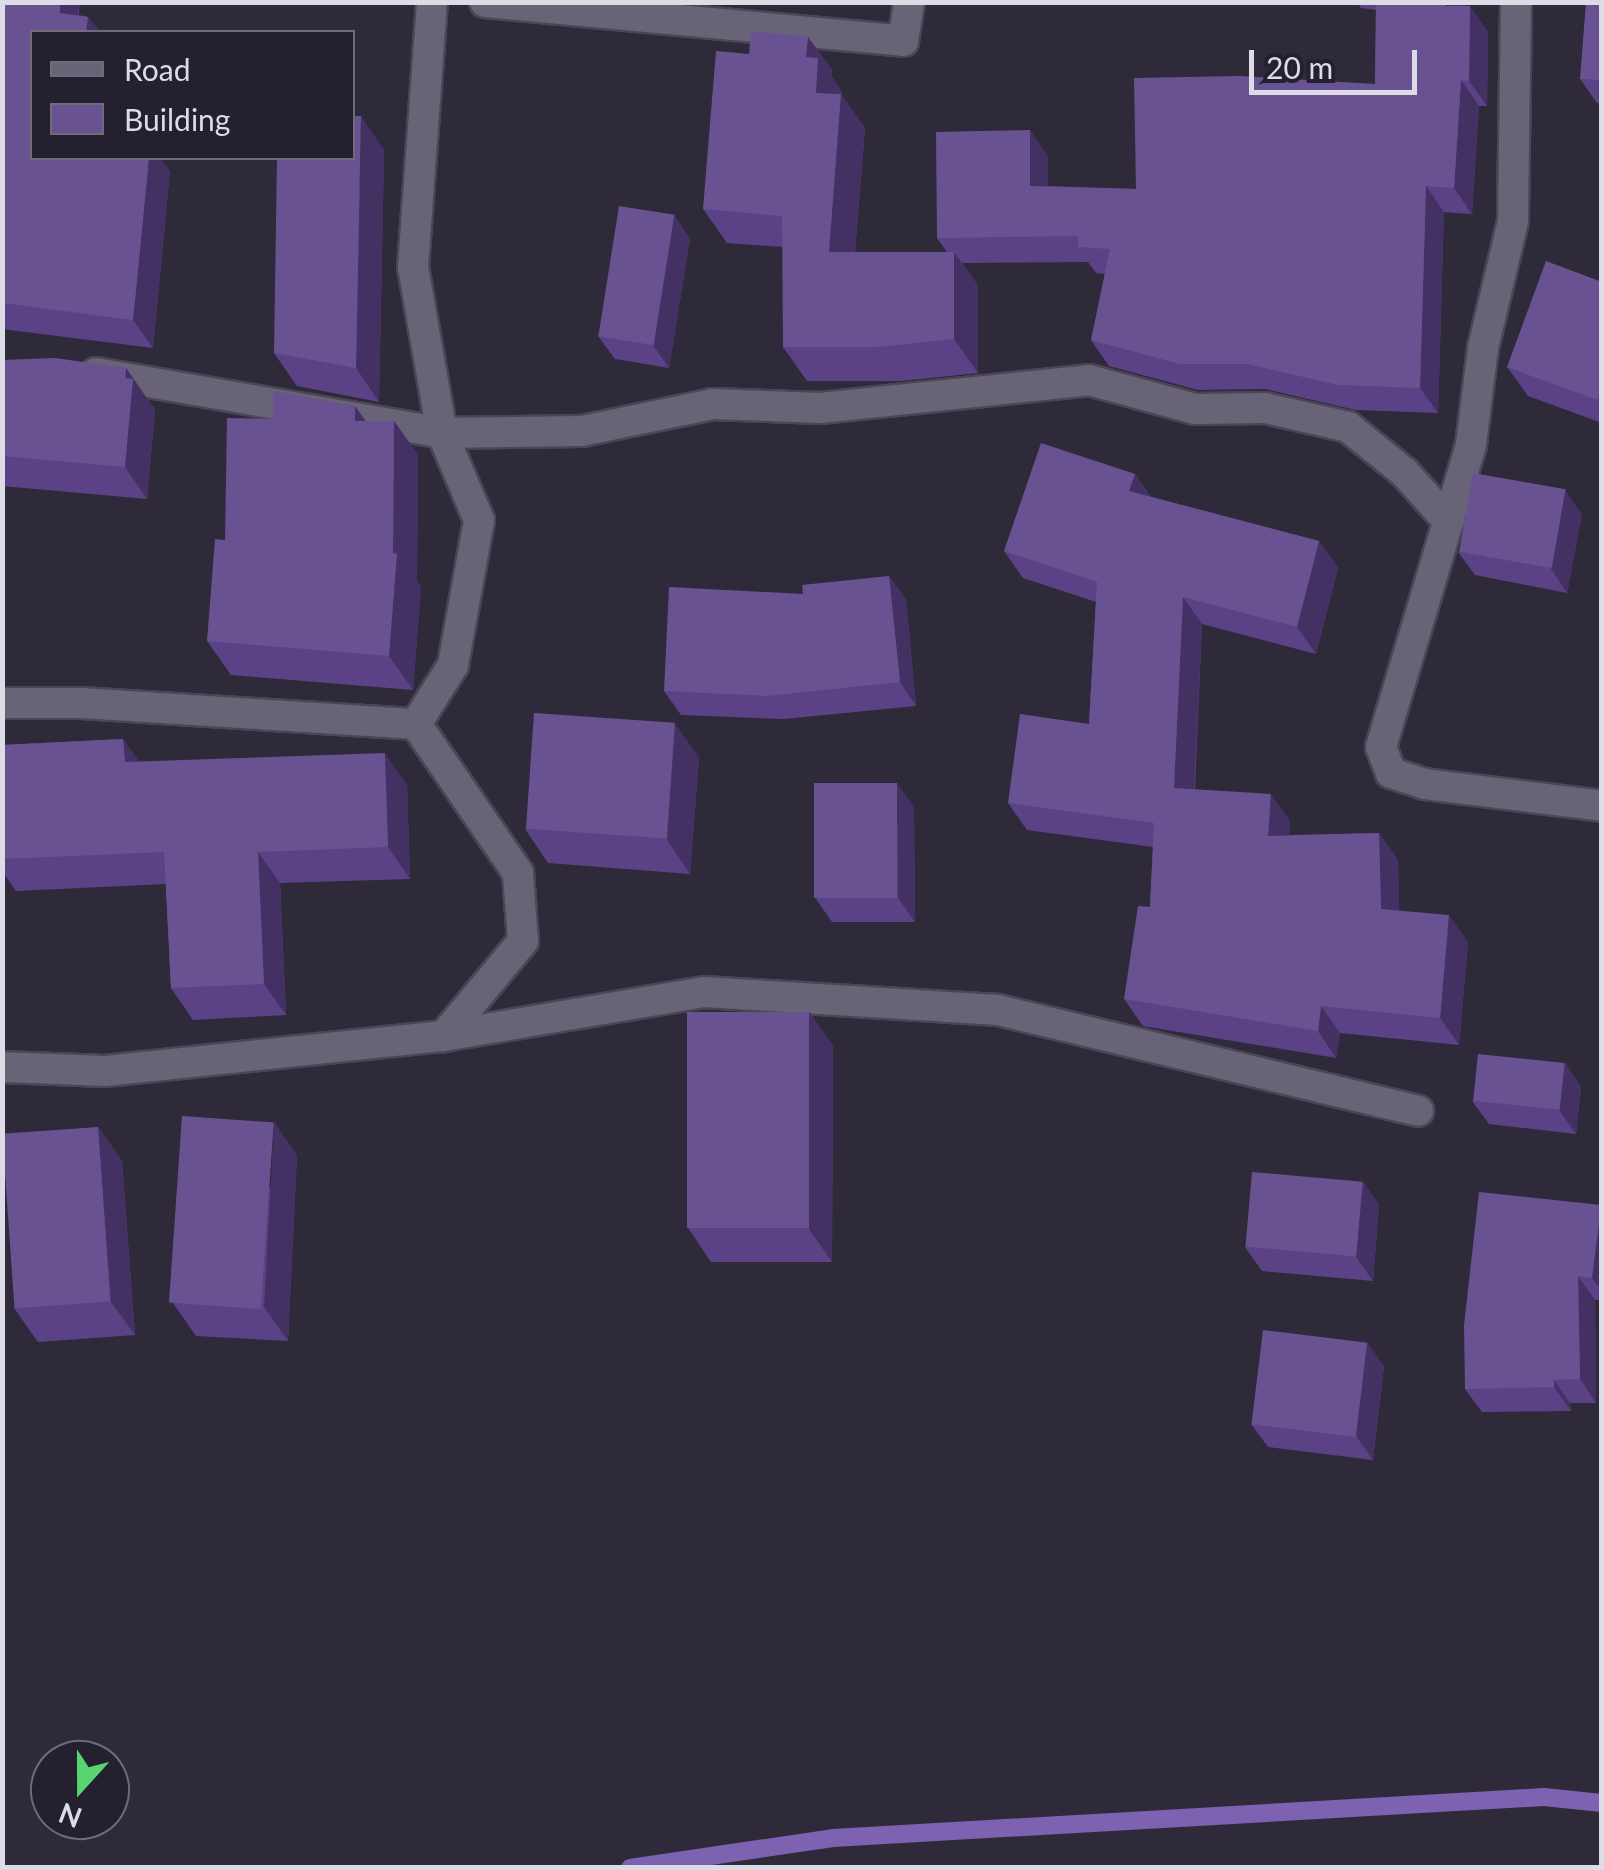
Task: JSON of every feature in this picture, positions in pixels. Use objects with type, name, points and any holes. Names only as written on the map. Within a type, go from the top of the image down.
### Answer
[{"type":"street","points":[[416,724],[453,665],[479,520],[442,433],[413,267],[432,2]]},
{"type":"street","points":[[485,2],[903,42],[909,2]]},
{"type":"street","points":[[1516,2],[1513,222],[1483,348],[1472,445],[1381,747],[1391,773],[1424,784],[1602,806]]},
{"type":"street","points":[[72,369],[238,394],[442,433],[582,432],[714,404],[820,408],[1088,380],[1195,409],[1266,408],[1348,427],[1404,472],[1449,522]]},
{"type":"street","points":[[2,703],[82,703],[416,724]]},
{"type":"street","points":[[416,724],[518,873],[523,941],[444,1036]]},
{"type":"street","points":[[2,1067],[104,1070],[444,1036],[704,992],[998,1010],[1418,1111]]},
{"type":"building","points":[[2,2],[60,2],[60,13],[88,17],[86,30],[30,30],[30,160],[149,160],[133,320],[2,303]]},
{"type":"building","points":[[1376,2],[1470,6],[1469,81],[1461,80],[1454,188],[1426,186],[1420,388],[1338,385],[1247,364],[1180,364],[1091,340],[1110,249],[1078,247],[1078,236],[937,238],[936,132],[1030,130],[1030,186],[1136,189],[1134,78],[1240,76],[1375,84]]},
{"type":"building","points":[[1586,2],[1602,2],[1602,80],[1580,79]]},
{"type":"building","points":[[751,31],[808,37],[806,57],[818,58],[816,93],[841,94],[829,252],[954,252],[954,339],[878,347],[783,347],[782,216],[703,209],[716,51],[749,54]]},
{"type":"building","points":[[355,116],[361,116],[356,368],[274,353],[277,160],[355,160]]},
{"type":"building","points":[[619,206],[674,215],[654,345],[598,336]]},
{"type":"building","points":[[1546,261],[1602,282],[1602,395],[1597,400],[1507,367]]},
{"type":"building","points":[[55,358],[126,368],[125,378],[133,379],[125,467],[2,456],[2,360]]},
{"type":"building","points":[[273,391],[355,406],[355,421],[394,421],[393,553],[397,554],[389,656],[207,641],[215,539],[225,540],[227,418],[273,419]]},
{"type":"building","points":[[1041,443],[1135,474],[1129,491],[1319,541],[1297,627],[1183,597],[1174,788],[1271,794],[1268,836],[1379,833],[1381,909],[1449,915],[1440,1018],[1321,1006],[1318,1031],[1124,999],[1138,906],[1150,907],[1154,823],[1008,803],[1020,714],[1089,724],[1097,582],[1004,551]]},
{"type":"building","points":[[1473,473],[1566,489],[1552,568],[1459,552]]},
{"type":"building","points":[[889,576],[900,682],[767,696],[664,691],[669,587],[803,594],[802,585]]},
{"type":"building","points":[[534,713],[675,723],[667,839],[526,829]]},
{"type":"building","points":[[123,739],[125,762],[385,753],[388,847],[258,852],[264,984],[171,988],[164,852],[2,859],[2,745]]},
{"type":"building","points":[[814,783],[897,783],[897,898],[814,898]]},
{"type":"building","points":[[687,1012],[809,1012],[809,1228],[687,1228]]},
{"type":"building","points":[[1478,1054],[1565,1063],[1560,1110],[1473,1101]]},
{"type":"building","points":[[182,1116],[274,1122],[261,1309],[169,1303]]},
{"type":"building","points":[[98,1127],[110,1302],[14,1308],[2,1134]]},
{"type":"building","points":[[1252,1172],[1363,1182],[1356,1256],[1245,1247]]},
{"type":"building","points":[[1479,1192],[1601,1205],[1592,1278],[1578,1276],[1580,1379],[1554,1380],[1554,1387],[1465,1389],[1464,1325]]},
{"type":"building","points":[[1263,1330],[1367,1343],[1356,1437],[1251,1424]]},
{"type":"waterway","points":[[630,1868],[833,1838],[1544,1797],[1602,1803]]}]
